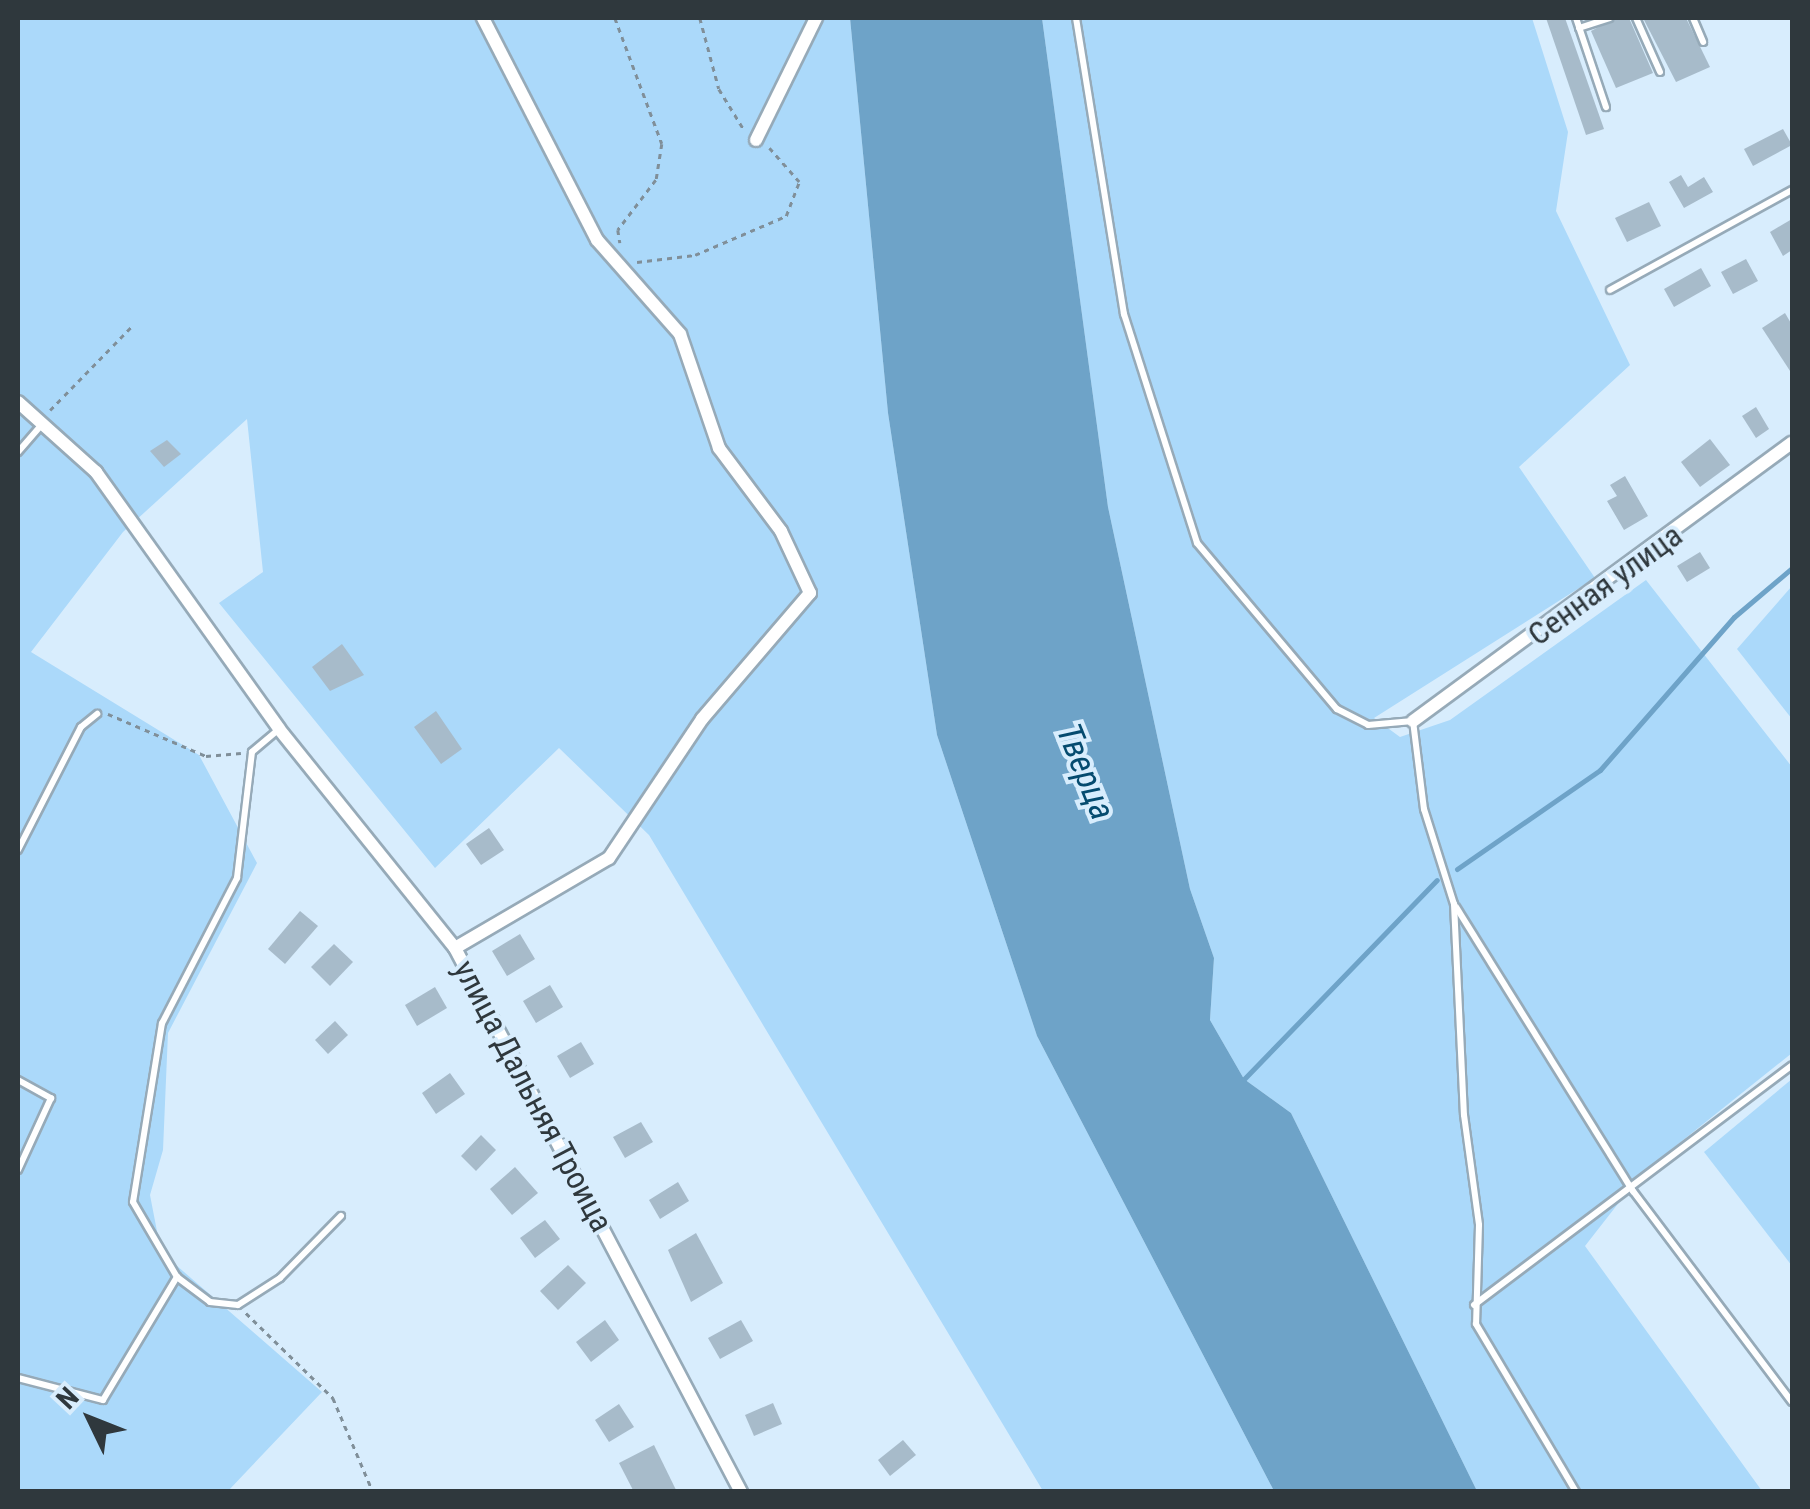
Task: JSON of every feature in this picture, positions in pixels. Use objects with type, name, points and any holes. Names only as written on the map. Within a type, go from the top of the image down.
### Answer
[{"type":"street","points":[[454,948],[609,858],[702,719],[810,593],[781,531],[719,448],[680,334],[597,240],[483,18]]},
{"type":"street","points":[[756,140],[816,18]]},
{"type":"street","name":"улица Дальняя Троица","points":[[18,402],[96,472],[279,729],[454,948],[740,1492]]},
{"type":"street","name":"Сенная улица","points":[[1413,721],[1792,443]]},
{"type":"lane","points":[[1076,18],[1124,314],[1197,542],[1337,709],[1368,724],[1413,721],[1424,810],[1454,904],[1479,1225],[1473,1306],[1486,1350],[1576,1492]]},
{"type":"lane","points":[[1576,18],[1606,107]]},
{"type":"lane","points":[[1579,28],[1608,18]]},
{"type":"lane","points":[[1636,18],[1660,72]]},
{"type":"lane","points":[[1693,18],[1703,42]]},
{"type":"lane","points":[[1610,290],[1792,190]]},
{"type":"lane","points":[[18,452],[44,422]]},
{"type":"lane","points":[[18,850],[80,726],[97,714]]},
{"type":"lane","points":[[279,729],[252,752],[237,878],[162,1023],[150,1075],[133,1202],[177,1277],[210,1302],[238,1305],[341,1216]]},
{"type":"lane","points":[[1454,904],[1633,1191],[1792,1402]]},
{"type":"lane","points":[[1473,1306],[1633,1191],[1792,1065]]},
{"type":"lane","points":[[18,1080],[51,1098],[18,1170]]},
{"type":"lane","points":[[18,1378],[104,1400],[177,1277]]},
{"type":"path","points":[[615,18],[662,144],[656,180],[618,230],[622,252],[653,264],[696,255],[786,216],[799,182],[756,140],[719,89],[700,18]]},
{"type":"path","points":[[44,422],[132,326]]},
{"type":"path","points":[[97,714],[206,756],[252,752]]},
{"type":"path","points":[[238,1305],[334,1398],[374,1492]]},
{"type":"shaded area","points":[[18,18],[850,18],[888,413],[937,735],[1037,1036],[1274,1491],[1043,1491],[649,835],[559,748],[435,868],[219,603],[263,572],[247,419],[123,532],[31,652],[199,755],[257,863],[168,1033],[163,1150],[150,1195],[161,1252],[322,1392],[228,1491],[18,1491]]},
{"type":"shaded area","points":[[1042,18],[1532,18],[1568,132],[1556,211],[1630,365],[1519,467],[1595,578],[1374,718],[1400,737],[1450,720],[1646,580],[1792,767],[1792,1053],[1642,1173],[1585,1246],[1762,1491],[1477,1491],[1291,1113],[1244,1079],[1210,1020],[1214,958],[1190,889],[1108,507]]},
{"type":"shaded area","points":[[1792,586],[1792,719],[1737,649]]},
{"type":"shaded area","points":[[1792,1079],[1792,1266],[1704,1152]]},
{"type":"water","name":"Тверца","points":[[850,18],[1042,18],[1108,507],[1190,889],[1214,958],[1210,1020],[1244,1079],[1291,1113],[1477,1491],[1274,1491],[1037,1036],[937,735],[888,413]]},
{"type":"building","points":[[1546,18],[1565,18],[1604,129],[1586,135]]},
{"type":"building","points":[[1616,18],[1629,18],[1653,73],[1616,88],[1591,31]]},
{"type":"building","points":[[1643,18],[1686,18],[1710,67],[1676,82]]},
{"type":"building","points":[[1783,129],[1792,145],[1753,166],[1744,149]]},
{"type":"building","points":[[1681,175],[1688,187],[1704,177],[1713,192],[1684,208],[1669,182]]},
{"type":"building","points":[[1649,202],[1661,226],[1627,242],[1615,218]]},
{"type":"building","points":[[1792,219],[1792,250],[1783,256],[1770,232]]},
{"type":"building","points":[[1746,259],[1758,281],[1733,294],[1721,272]]},
{"type":"building","points":[[1701,268],[1711,286],[1674,307],[1664,289]]},
{"type":"building","points":[[1785,313],[1792,325],[1792,374],[1762,328]]},
{"type":"building","points":[[1756,407],[1769,429],[1756,438],[1742,416]]},
{"type":"building","points":[[1710,439],[1730,465],[1700,487],[1681,462]]},
{"type":"building","points":[[167,440],[181,454],[164,467],[150,451]]},
{"type":"building","points":[[1625,476],[1648,516],[1624,530],[1607,501],[1617,496],[1610,485]]},
{"type":"building","points":[[1700,552],[1710,568],[1687,582],[1677,566]]},
{"type":"building","points":[[342,644],[364,675],[330,691],[312,667]]},
{"type":"building","points":[[436,711],[462,749],[441,764],[414,727]]},
{"type":"building","points":[[489,828],[504,850],[481,865],[466,844]]},
{"type":"building","points":[[300,911],[318,926],[285,964],[268,949]]},
{"type":"building","points":[[520,934],[535,959],[507,976],[492,951]]},
{"type":"building","points":[[334,944],[353,962],[330,986],[311,967]]},
{"type":"building","points":[[550,985],[563,1007],[536,1023],[523,1001]]},
{"type":"building","points":[[435,987],[447,1008],[417,1026],[405,1005]]},
{"type":"building","points":[[335,1021],[348,1035],[328,1054],[315,1040]]},
{"type":"building","points":[[581,1042],[594,1064],[570,1078],[557,1056]]},
{"type":"building","points":[[450,1073],[465,1094],[436,1114],[422,1093]]},
{"type":"building","points":[[641,1122],[653,1142],[625,1158],[613,1137]]},
{"type":"building","points":[[481,1135],[496,1150],[476,1171],[461,1156]]},
{"type":"building","points":[[515,1167],[538,1193],[512,1215],[490,1189]]},
{"type":"building","points":[[678,1182],[689,1201],[660,1219],[649,1200]]},
{"type":"building","points":[[545,1220],[560,1239],[535,1258],[520,1238]]},
{"type":"building","points":[[696,1233],[723,1283],[691,1302],[668,1250]]},
{"type":"building","points":[[568,1265],[586,1283],[558,1310],[540,1291]]},
{"type":"building","points":[[605,1320],[619,1340],[591,1362],[576,1342]]},
{"type":"building","points":[[741,1320],[753,1341],[720,1359],[708,1338]]},
{"type":"building","points":[[773,1403],[782,1424],[754,1436],[745,1415]]},
{"type":"building","points":[[619,1404],[634,1427],[609,1442],[595,1420]]},
{"type":"building","points":[[903,1440],[916,1455],[890,1476],[878,1460]]},
{"type":"building","points":[[654,1445],[677,1492],[634,1492],[619,1463]]},
{"type":"waterway","points":[[1457,869],[1600,770],[1734,617],[1792,568]]},
{"type":"waterway","points":[[1244,1079],[1437,880]]}]
